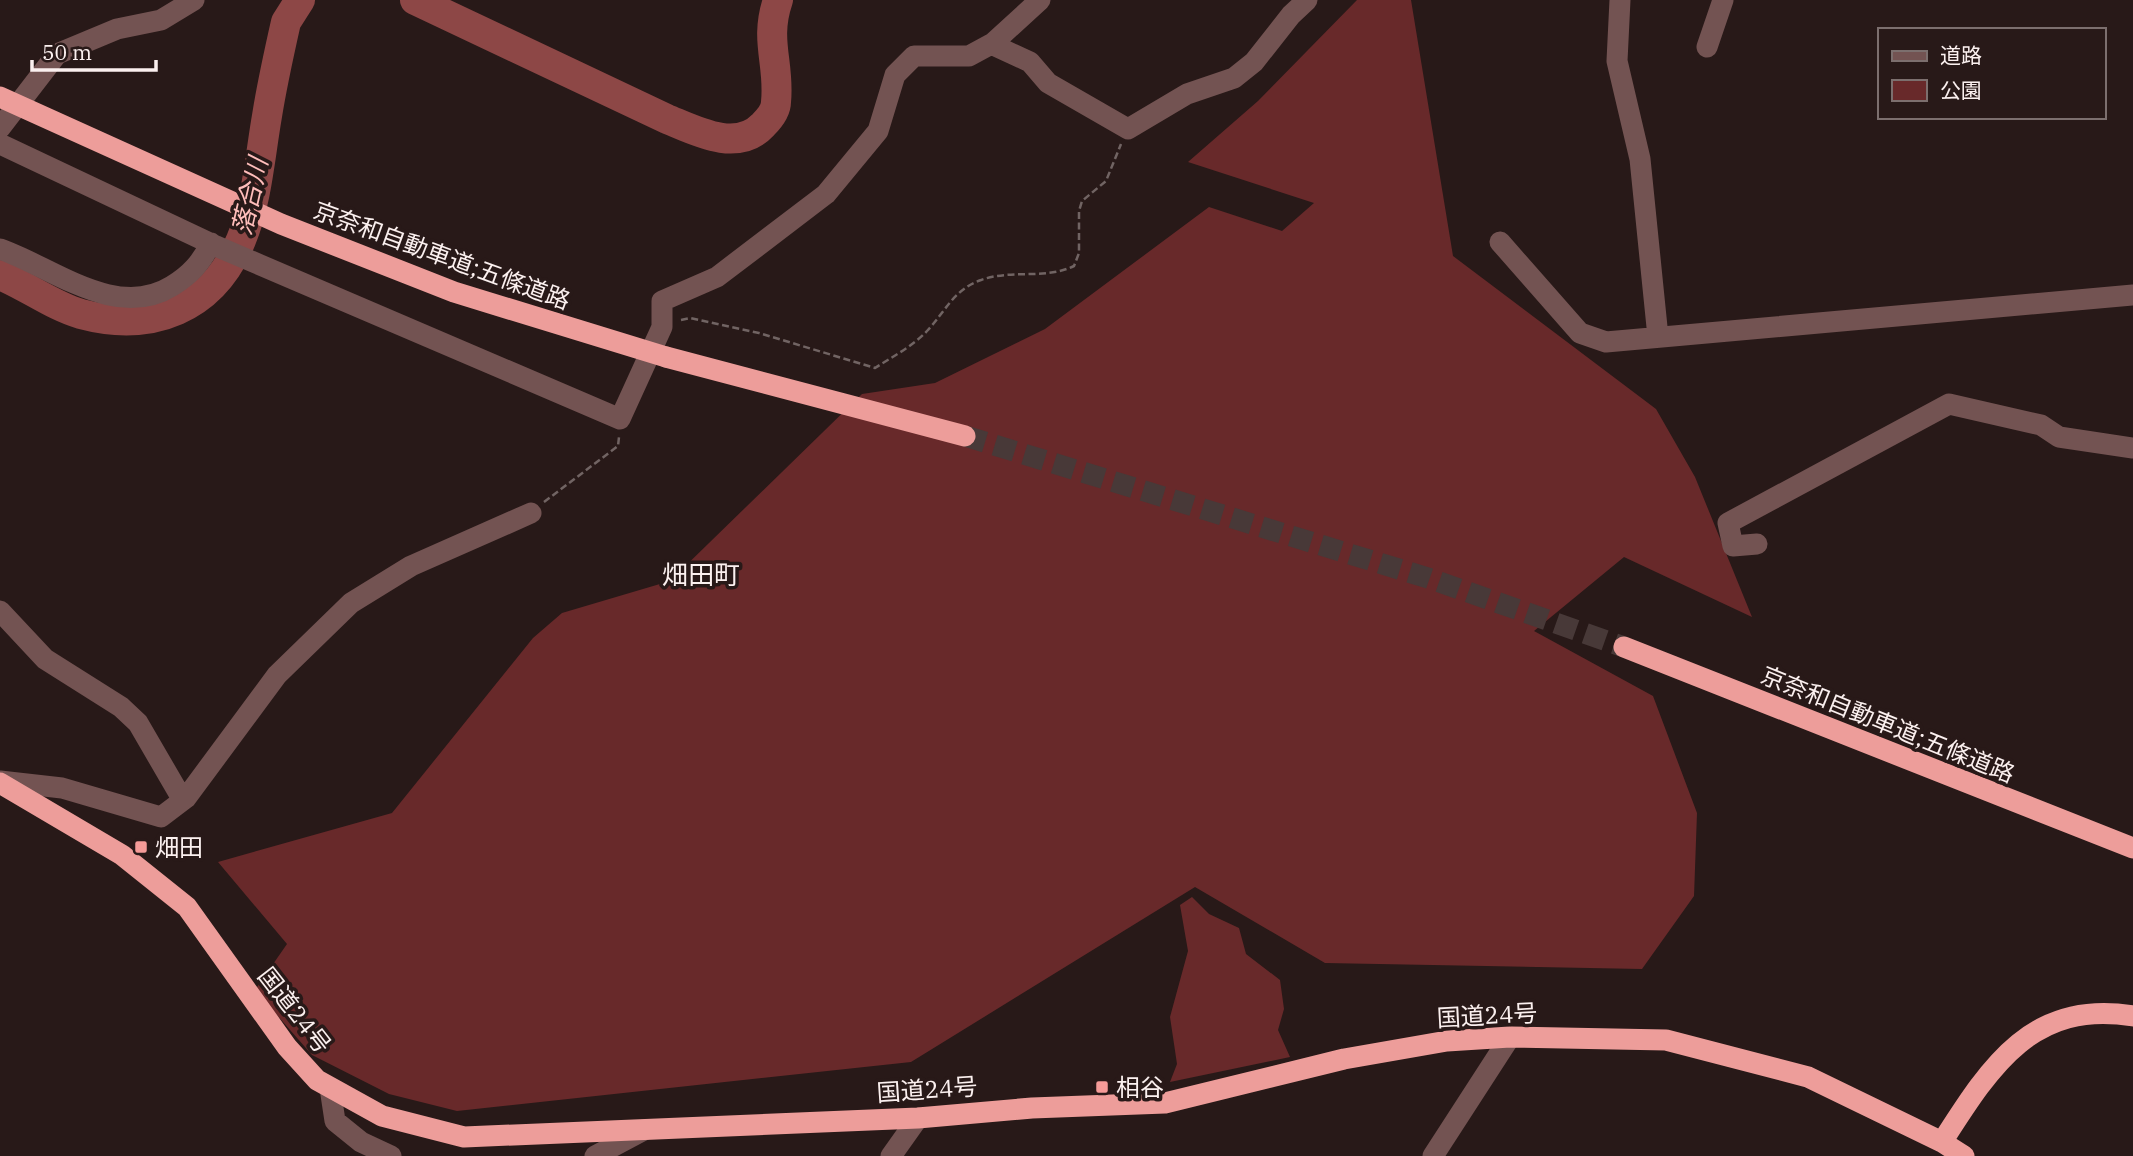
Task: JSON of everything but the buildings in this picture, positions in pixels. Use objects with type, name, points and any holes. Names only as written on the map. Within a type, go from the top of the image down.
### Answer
[{"type":"highway","name":"京奈和自動車道;五條道路","points":[[0,97],[281,224],[454,292],[666,357],[965,436]]},
{"type":"highway","name":"京奈和自動車道;五條道路","points":[[1623,647],[2133,848]]},
{"type":"highway","name":"国道24号","points":[[0,782],[122,855],[187,907],[286,1047],[317,1080],[382,1116],[464,1137],[918,1118],[1032,1108],[1165,1103],[1344,1059],[1447,1041],[1510,1037],[1666,1040],[1808,1077],[1942,1142],[1964,1156]]},
{"type":"highway","points":[[1942,1142],[1994,1066],[2032,1033],[2072,1016],[2114,1013],[2133,1016]]},
{"type":"street","points":[[0,128],[57,54],[117,29],[161,20],[194,0]]},
{"type":"street","points":[[0,144],[213,245],[620,419],[662,327],[662,301],[718,277],[826,194],[878,131],[895,75],[914,56],[969,56],[991,44],[1040,0]]},
{"type":"street","points":[[991,44],[1030,62],[1048,83],[1128,129],[1187,94],[1234,78],[1254,62],[1291,15],[1307,0]]},
{"type":"street","points":[[1620,0],[1617,61],[1640,159],[1658,337]]},
{"type":"street","points":[[1707,47],[1723,0]]},
{"type":"street","points":[[1500,242],[1580,332],[1606,342],[2133,295]]},
{"type":"street","points":[[0,249],[106,295],[131,299],[163,292],[188,276],[213,245]]},
{"type":"street","points":[[1757,544],[1733,546],[1728,523],[1949,404],[2041,425],[2059,438],[2133,448]]},
{"type":"street","points":[[0,782],[62,788],[161,817],[186,799],[277,675],[351,603],[411,566],[531,513]]},
{"type":"street","points":[[0,611],[45,659],[121,707],[138,723],[181,796],[186,799]]},
{"type":"street","points":[[1433,1156],[1510,1037]]},
{"type":"street","points":[[330,1088],[335,1121],[361,1142],[391,1156]]},
{"type":"street","points":[[891,1156],[918,1118]]},
{"type":"street","points":[[596,1156],[644,1130]]},
{"type":"path","points":[[662,327],[690,318],[760,333],[875,368],[928,330],[942,310],[966,286],[984,278],[1031,272],[1048,275],[1074,266],[1079,253],[1079,211],[1082,201],[1106,181],[1128,129]]},
{"type":"path","points":[[531,513],[618,446],[620,419]]},
{"type":"green space","points":[[1357,0],[1411,0],[1453,256],[1656,409],[1695,477],[1752,617],[1624,557],[1534,631],[1653,696],[1697,813],[1694,896],[1642,969],[1325,963],[1195,887],[911,1062],[457,1111],[389,1094],[312,1055],[255,990],[287,944],[218,862],[392,813],[533,638],[562,613],[670,581],[862,394],[935,383],[1045,329],[1209,207],[1282,231],[1314,203],[1188,162],[1258,101]]},
{"type":"green space","points":[[1192,897],[1209,914],[1239,928],[1246,954],[1280,980],[1284,1009],[1278,1030],[1290,1057],[1170,1082],[1177,1064],[1170,1017],[1188,951],[1180,905]]},
{"type":"waterway","name":"落合川","points":[[0,275],[71,310],[107,319],[155,317],[177,310],[197,299],[229,264],[241,240],[254,195],[286,22],[300,0]]},
{"type":"waterway","name":"落合川","points":[[415,0],[667,119],[703,134],[729,139],[753,133],[768,120],[775,109],[777,88],[772,28],[778,0]]},
{"type":"tunnel","points":[[965,436],[1428,578],[1624,647]]},
{"type":"place","name":"畑田","points":[[141,847]]},
{"type":"place","name":"相谷","points":[[1102,1087]]},
{"type":"district","name":"畑田町","points":[[701,574]]}]
